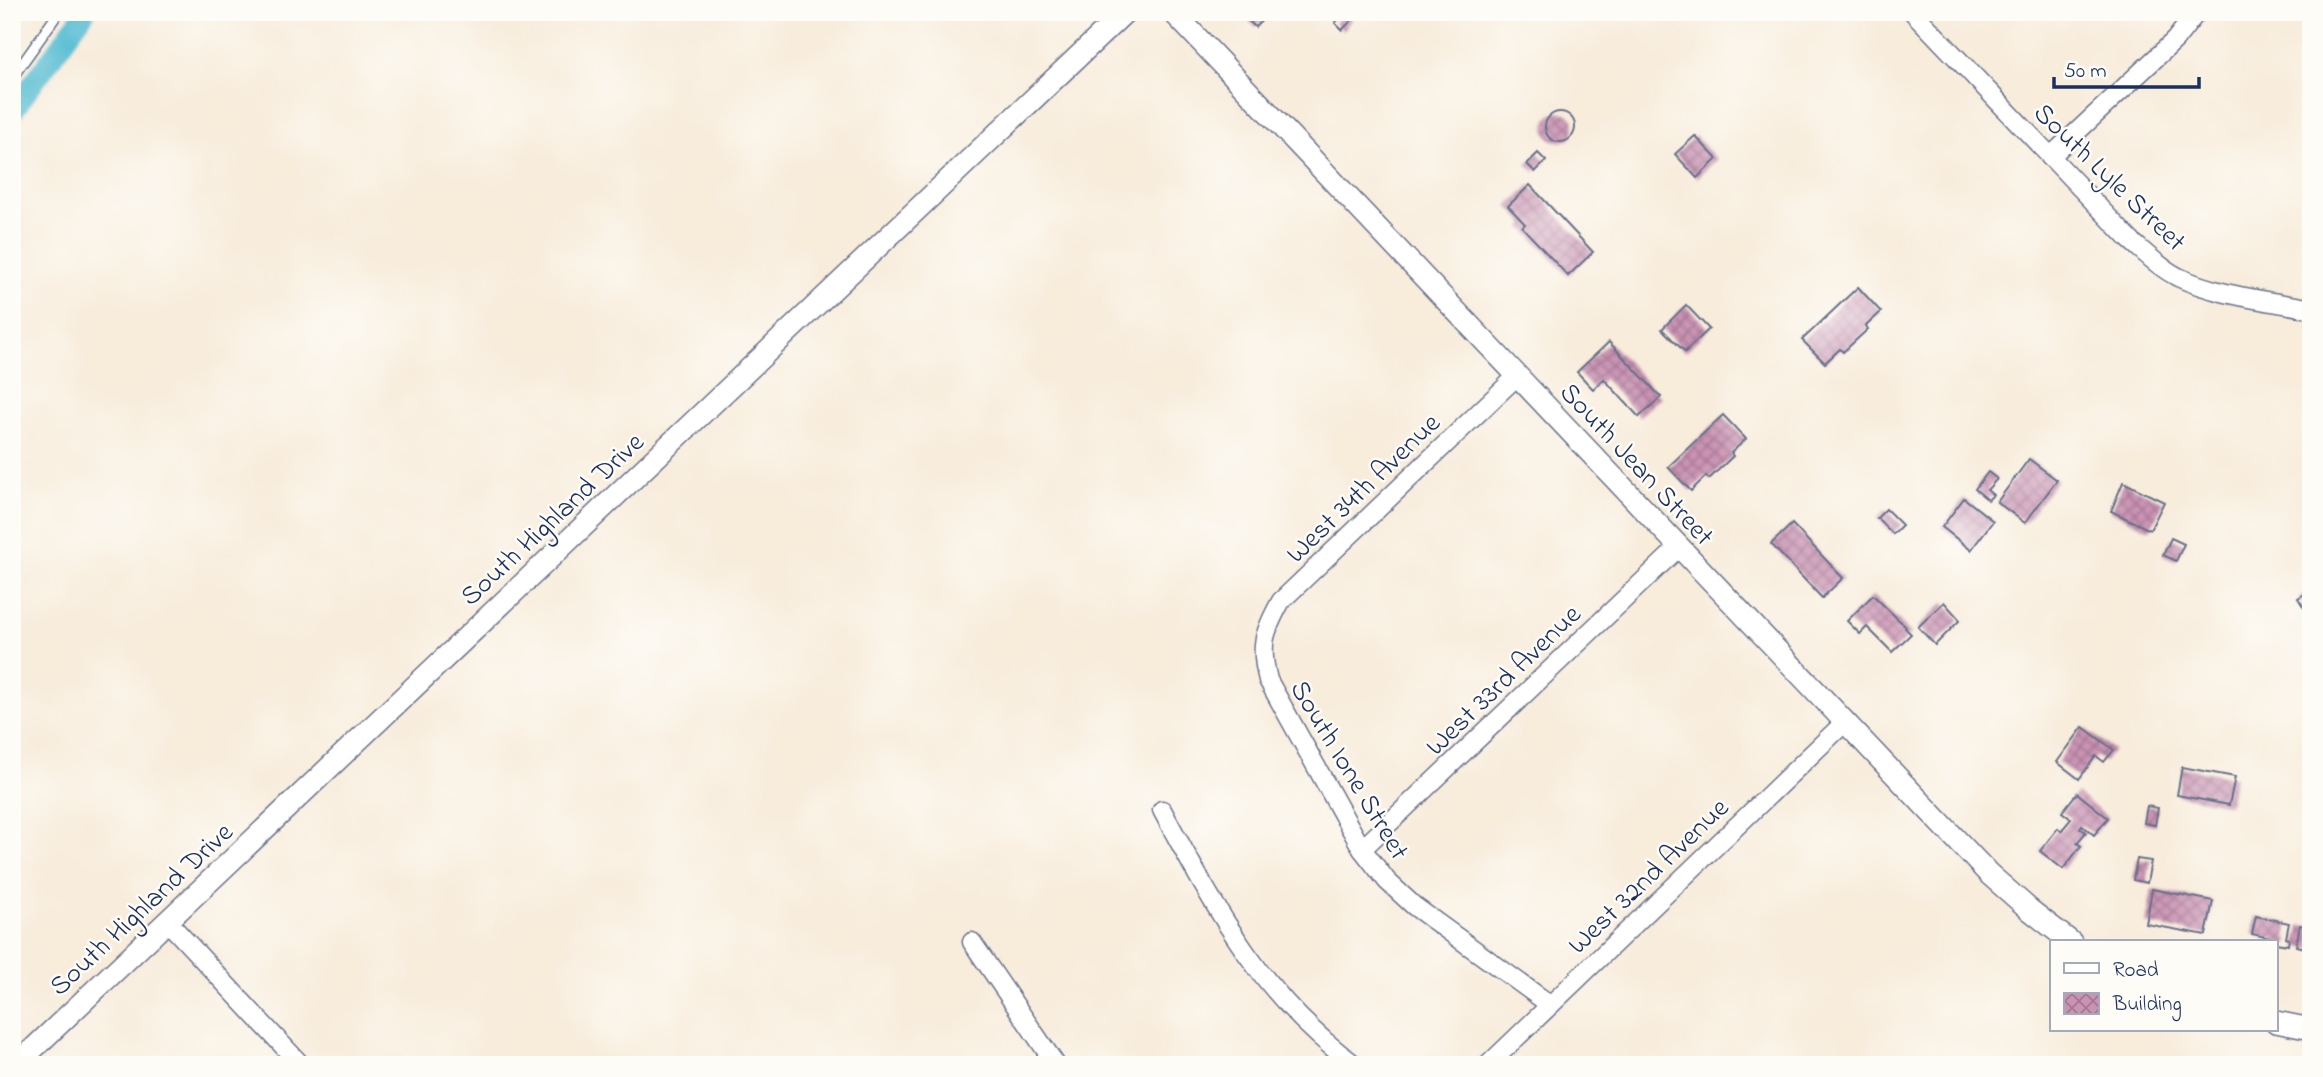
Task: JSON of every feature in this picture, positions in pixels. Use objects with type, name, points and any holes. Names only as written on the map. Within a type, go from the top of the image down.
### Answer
[{"type":"street","name":"South Highland Drive","points":[[16,1065],[1125,12]]},
{"type":"street","name":"South Jean Street","points":[[1173,12],[1989,874],[2029,910],[2068,940]]},
{"type":"street","name":"South Lyle Street","points":[[1913,12],[2151,259],[2176,276],[2210,289],[2311,309]]},
{"type":"street","points":[[2050,157],[2175,40],[2197,12]]},
{"type":"street","name":"West 34th Avenue","points":[[1262,649],[1268,624],[1280,601],[1517,376]]},
{"type":"street","name":"West 33rd Avenue","points":[[1362,849],[1679,547]]},
{"type":"street","name":"South Ione Street","points":[[1262,649],[1268,680],[1362,849],[1387,881],[1414,906],[1549,1004]]},
{"type":"street","name":"West 32nd Avenue","points":[[1488,1065],[1844,723]]},
{"type":"street","points":[[1162,810],[1214,907],[1258,970],[1304,1023],[1355,1065]]},
{"type":"street","points":[[167,921],[301,1065]]},
{"type":"street","points":[[972,942],[1048,1061]]},
{"type":"street","points":[[2278,1022],[2311,1029]]},
{"type":"lane","points":[[12,78],[60,12]]},
{"type":"building","points":[[1240,12],[1271,12],[1255,27]]},
{"type":"building","points":[[1345,13],[1352,20],[1342,30],[1335,23]]},
{"type":"building","points":[[1560,112],[1571,116],[1575,127],[1571,138],[1560,142],[1549,138],[1545,127],[1549,116]]},
{"type":"building","points":[[1695,136],[1717,159],[1697,178],[1675,154]]},
{"type":"building","points":[[1538,153],[1546,161],[1535,172],[1527,164]]},
{"type":"building","points":[[1530,185],[1593,252],[1568,276],[1522,227],[1525,224],[1508,206]]},
{"type":"building","points":[[1858,287],[1881,312],[1866,326],[1868,329],[1843,352],[1840,349],[1825,363],[1802,340]]},
{"type":"building","points":[[1686,305],[1709,329],[1685,352],[1662,329]]},
{"type":"building","points":[[1609,342],[1661,397],[1639,417],[1604,379],[1593,389],[1577,372]]},
{"type":"building","points":[[1723,415],[1746,439],[1709,479],[1706,476],[1691,491],[1668,467]]},
{"type":"building","points":[[2029,459],[2057,480],[2025,523],[1997,502]]},
{"type":"building","points":[[1988,472],[1997,479],[1987,490],[1993,495],[1988,500],[1975,489]]},
{"type":"building","points":[[2123,482],[2164,502],[2150,530],[2111,511]]},
{"type":"building","points":[[1964,498],[1993,521],[1971,550],[1942,527]]},
{"type":"building","points":[[1886,509],[1902,525],[1893,534],[1877,518]]},
{"type":"building","points":[[1792,524],[1843,578],[1822,598],[1771,544]]},
{"type":"building","points":[[2171,538],[2184,544],[2176,561],[2163,555]]},
{"type":"building","points":[[2311,590],[2311,619],[2298,598]]},
{"type":"building","points":[[1873,595],[1911,634],[1892,652],[1867,627],[1860,634],[1847,621]]},
{"type":"building","points":[[1944,602],[1960,620],[1935,645],[1918,627]]},
{"type":"building","points":[[2083,727],[2114,750],[2104,762],[2096,756],[2079,779],[2057,762]]},
{"type":"building","points":[[2182,767],[2235,777],[2229,805],[2177,795]]},
{"type":"building","points":[[2077,793],[2108,818],[2094,835],[2082,825],[2080,828],[2086,832],[2077,843],[2081,846],[2063,869],[2040,851],[2058,828],[2061,831],[2071,819],[2062,812]]},
{"type":"building","points":[[2147,806],[2158,808],[2155,825],[2144,823]]},
{"type":"building","points":[[2137,859],[2151,861],[2147,883],[2133,880]]},
{"type":"building","points":[[2152,889],[2213,901],[2206,935],[2146,924]]},
{"type":"building","points":[[2256,916],[2289,923],[2286,938],[2289,939],[2288,945],[2252,934]]},
{"type":"building","points":[[2300,925],[2311,927],[2311,949],[2296,946]]},
{"type":"waterway","points":[[12,112],[85,12]]}]
